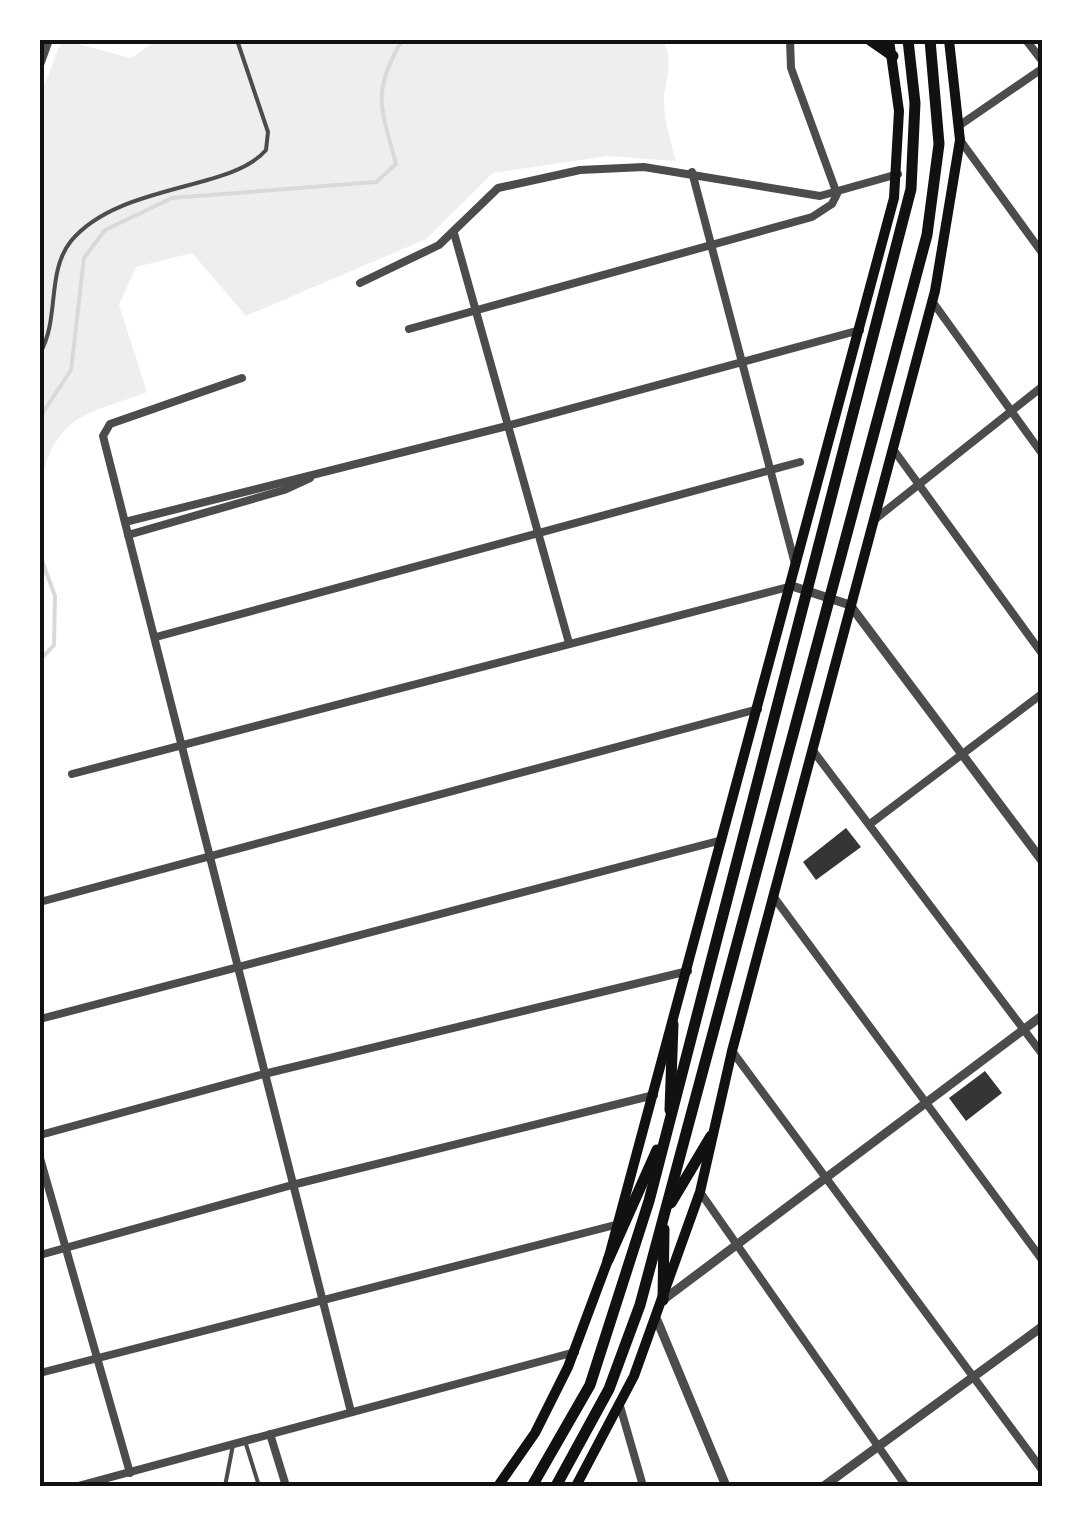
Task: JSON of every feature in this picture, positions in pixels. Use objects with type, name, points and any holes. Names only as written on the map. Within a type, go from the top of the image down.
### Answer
[{"type":"main road","points":[[870,40],[893,56]]},
{"type":"main road","points":[[608,1260],[794,586],[862,329],[898,174],[899,112],[890,40]]},
{"type":"main road","points":[[532,1486],[590,1385],[670,1120],[911,189],[915,103],[908,40]]},
{"type":"main road","points":[[556,1486],[609,1388],[663,1225],[928,236],[939,144],[930,40]]},
{"type":"main road","points":[[576,1486],[620,1406],[657,1320],[700,1192],[732,1051],[814,752],[847,604],[874,520],[932,301],[960,140],[948,40]]},
{"type":"main road","points":[[670,1120],[674,1024]]},
{"type":"main road","points":[[668,1206],[686,1184],[711,1136]]},
{"type":"main road","points":[[498,1486],[535,1432],[575,1352],[644,1172],[665,1138]]},
{"type":"main road","points":[[663,1225],[663,1300]]},
{"type":"street","points":[[40,65],[49,40]]},
{"type":"street","points":[[409,329],[711,248],[812,218],[832,204],[837,194],[791,68],[790,40]]},
{"type":"street","points":[[960,126],[1043,65],[1026,40]]},
{"type":"street","points":[[960,140],[1043,254]]},
{"type":"street","points":[[360,283],[421,256],[454,233],[483,200],[516,181],[615,166],[692,172],[811,196],[837,194],[898,174]]},
{"type":"street","points":[[692,172],[796,569]]},
{"type":"street","points":[[454,233],[569,642]]},
{"type":"street","points":[[932,301],[1043,455]]},
{"type":"street","points":[[124,522],[280,480],[312,477],[862,329]]},
{"type":"street","points":[[242,378],[110,424],[104,431],[350,1412]]},
{"type":"street","points":[[874,520],[1043,386]]},
{"type":"street","points":[[892,448],[1043,655]]},
{"type":"street","points":[[156,637],[800,462]]},
{"type":"street","points":[[128,535],[284,490],[312,477]]},
{"type":"street","points":[[72,774],[794,586],[847,604],[964,752],[1043,862]]},
{"type":"street","points":[[870,824],[1043,693]]},
{"type":"street","points":[[40,902],[758,710]]},
{"type":"street","points":[[814,752],[1043,1055]]},
{"type":"street","points":[[40,1019],[722,840]]},
{"type":"street","points":[[773,896],[1043,1261]]},
{"type":"street","points":[[40,1135],[264,1074],[688,971]]},
{"type":"street","points":[[663,1300],[1043,1015]]},
{"type":"street","points":[[732,1051],[1043,1471]]},
{"type":"street","points":[[40,1255],[292,1186],[654,1095]]},
{"type":"street","points":[[40,1158],[130,1473]]},
{"type":"street","points":[[700,1192],[906,1486]]},
{"type":"street","points":[[40,1373],[616,1226]]},
{"type":"street","points":[[657,1320],[726,1486]]},
{"type":"street","points":[[824,1486],[1043,1326]]},
{"type":"street","points":[[78,1486],[575,1352]]},
{"type":"street","points":[[620,1406],[642,1486]]},
{"type":"street","points":[[270,1434],[286,1486]]},
{"type":"lane","points":[[40,353],[53,321],[62,259],[70,242],[104,214],[158,192],[251,163],[266,150],[268,132],[237,40]]},
{"type":"lane","points":[[244,1441],[259,1486]]},
{"type":"lane","points":[[226,1486],[232,1444]]},
{"type":"shaded area","points":[[62,40],[131,58],[158,40],[661,40],[668,55],[664,104],[676,161],[607,156],[493,173],[426,239],[246,316],[192,253],[136,267],[119,305],[147,392],[74,422],[49,454],[41,493],[45,576],[40,577],[40,96]]},
{"type":"building","points":[[846,828],[861,847],[816,880],[803,862]]},
{"type":"building","points":[[985,1071],[1002,1093],[966,1121],[949,1098]]},
{"type":"waterway","points":[[40,417],[71,370],[84,258],[105,230],[172,198],[376,182],[396,164],[382,101],[386,74],[402,40]]},
{"type":"waterway","points":[[40,555],[55,596],[54,645],[40,660]]}]
